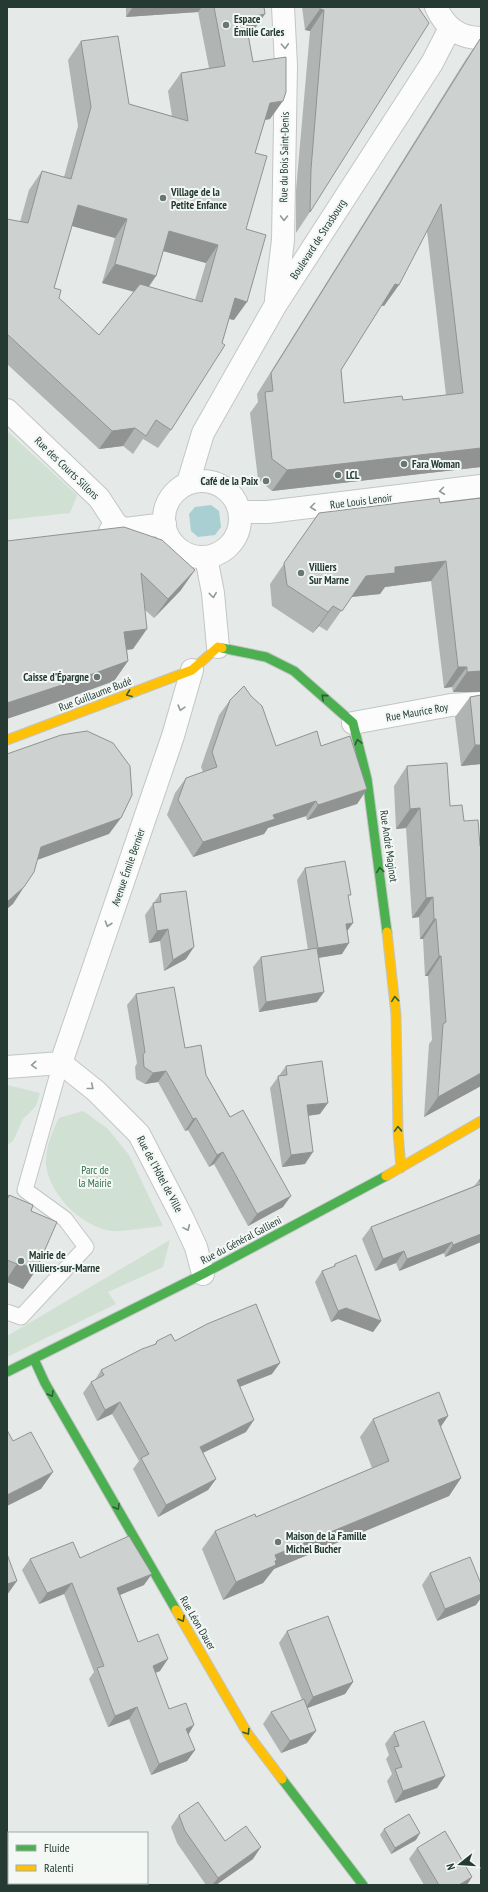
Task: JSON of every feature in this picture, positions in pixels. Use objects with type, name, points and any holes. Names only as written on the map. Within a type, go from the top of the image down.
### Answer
[{"type":"street","name":"Rue du Bois Saint-Denis","points":[[275,306],[283,240],[286,65],[283,7]]},
{"type":"street","points":[[436,7],[440,17],[450,28],[460,35],[472,38],[481,38]]},
{"type":"street","name":"Boulevard de Strasbourg","points":[[198,482],[197,456],[203,433],[275,306],[432,63],[450,28]]},
{"type":"street","name":"Rue des Courts Sillons","points":[[7,410],[99,498],[116,524],[124,530]]},
{"type":"street","points":[[198,482],[219,484],[229,491],[236,500],[240,512],[240,524],[236,536],[229,547],[218,554],[206,557],[194,556],[184,552],[174,545],[168,535],[165,517],[170,499],[177,490],[198,482]]},
{"type":"street","name":"Rue Louis Lenoir","points":[[240,512],[268,512],[481,486]]},
{"type":"street","points":[[99,498],[131,516],[165,517]]},
{"type":"street","points":[[90,533],[124,530],[165,517]]},
{"type":"street","points":[[206,557],[213,593],[218,647]]},
{"type":"street","points":[[192,670],[218,647]]},
{"type":"street","points":[[218,647],[266,657],[294,671],[353,723]]},
{"type":"street","name":"Rue Guillaume Budé","points":[[7,740],[192,670]]},
{"type":"street","name":"Avenue Émile Bernier","points":[[61,1063],[173,736],[192,670]]},
{"type":"street","name":"Rue Maurice Roy","points":[[353,723],[451,705],[481,703]]},
{"type":"street","name":"Rue André Maginot","points":[[353,723],[368,786],[383,889],[396,1007],[400,1168]]},
{"type":"street","points":[[7,1067],[61,1063]]},
{"type":"street","name":"Rue de l'Hôtel de Ville","points":[[61,1063],[96,1091],[139,1134],[196,1247],[203,1274]]},
{"type":"street","name":"Rue du Général Gallieni","points":[[7,1372],[203,1274],[400,1168],[481,1121]]},
{"type":"street","name":"Rue Léon Dauer","points":[[34,1359],[45,1383],[248,1734],[363,1885]]},
{"type":"lane","points":[[7,1312],[21,1317],[86,1247],[65,1219],[25,1190],[61,1063]]},
{"type":"green space","points":[[7,431],[77,495],[70,513],[7,520]]},
{"type":"green space","points":[[7,1085],[40,1093],[36,1106],[23,1119],[13,1141],[7,1145]]},
{"type":"green space","name":"Parc de la Mairie","points":[[83,1111],[107,1128],[129,1155],[163,1226],[111,1231],[89,1223],[78,1216],[60,1198],[49,1176],[46,1165],[48,1147],[59,1118]]},
{"type":"green space","points":[[170,1240],[163,1267],[108,1292],[116,1304],[7,1357],[7,1336]]},
{"type":"water","points":[[211,505],[219,511],[221,527],[215,535],[198,537],[191,531],[189,514],[195,507]]},
{"type":"building","points":[[214,7],[264,7],[265,14],[245,18],[253,62],[286,57],[286,92],[283,101],[270,103],[255,153],[267,156],[246,229],[266,235],[247,302],[235,298],[222,343],[225,345],[171,430],[156,420],[146,436],[135,428],[112,431],[7,334],[7,219],[28,223],[42,171],[71,179],[91,107],[81,41],[118,36],[129,104],[188,121],[181,73],[225,66]],"holes":[[[78,205],[127,219],[115,264],[156,276],[169,231],[218,245],[202,302],[140,284],[99,335],[59,298],[61,290],[54,288]]]},
{"type":"building","points":[[320,7],[418,7],[429,23],[310,212],[311,169],[324,10],[320,9]]},
{"type":"building","points":[[480,39],[481,448],[287,470],[272,459],[265,392],[273,391],[271,373]],"holes":[[[441,204],[463,393],[403,400],[402,396],[344,403],[341,370],[395,284],[399,285]]]},
{"type":"building","points":[[439,498],[440,503],[481,498],[481,671],[467,672],[467,667],[458,667],[446,561],[395,567],[395,573],[366,576],[342,611],[333,606],[328,612],[287,585],[284,563],[319,513]]},
{"type":"building","points":[[124,527],[162,540],[195,570],[168,599],[141,573],[147,629],[124,632],[128,661],[7,703],[7,541]]},
{"type":"building","points":[[244,686],[251,696],[262,706],[276,746],[317,731],[321,746],[350,736],[367,789],[318,805],[316,801],[273,815],[275,819],[203,842],[178,800],[186,778],[217,767],[212,752],[230,700]]},
{"type":"building","points":[[481,695],[481,745],[475,745],[470,697]]},
{"type":"building","points":[[87,731],[113,743],[130,766],[132,795],[121,818],[41,847],[34,872],[24,887],[7,902],[7,754],[61,735]]},
{"type":"building","points":[[447,763],[450,806],[462,805],[464,821],[478,820],[481,846],[481,1073],[438,1097],[443,1024],[446,1022],[441,956],[439,956],[436,919],[434,919],[433,897],[426,898],[420,808],[410,809],[407,766]]},
{"type":"building","points":[[345,861],[351,895],[348,895],[353,923],[346,924],[349,943],[318,948],[305,868]]},
{"type":"building","points":[[186,891],[194,947],[173,960],[168,929],[157,931],[153,903],[161,902],[160,894]]},
{"type":"building","points":[[317,948],[324,992],[266,1002],[261,957]]},
{"type":"building","points":[[174,987],[185,1048],[201,1045],[206,1075],[230,1117],[243,1110],[291,1196],[257,1214],[223,1152],[217,1155],[196,1118],[193,1119],[166,1071],[153,1073],[144,1067],[143,1055],[145,1052],[136,994]]},
{"type":"building","points":[[322,1061],[328,1103],[307,1105],[313,1152],[291,1155],[278,1076],[287,1075],[286,1066]]},
{"type":"building","points":[[481,1184],[481,1234],[453,1245],[452,1242],[407,1259],[404,1251],[383,1259],[371,1227]]},
{"type":"building","points":[[9,1195],[33,1205],[31,1211],[57,1222],[36,1270],[18,1262],[17,1264],[7,1260],[7,1200]]},
{"type":"building","points":[[356,1255],[381,1321],[346,1308],[338,1311],[322,1271]]},
{"type":"building","points":[[256,1304],[280,1363],[237,1380],[254,1420],[200,1447],[216,1479],[166,1505],[141,1458],[149,1454],[120,1402],[105,1410],[91,1382],[104,1375],[101,1370],[142,1349],[156,1344],[157,1341],[171,1334],[175,1341],[207,1324]]},
{"type":"building","points":[[439,1392],[448,1416],[438,1420],[461,1478],[275,1555],[277,1560],[275,1561],[276,1565],[236,1582],[215,1531],[255,1514],[256,1517],[389,1461],[373,1419]]},
{"type":"building","points":[[7,1430],[13,1441],[31,1432],[53,1472],[7,1495]]},
{"type":"building","points":[[129,1536],[152,1574],[117,1588],[138,1642],[158,1634],[168,1659],[153,1666],[169,1709],[186,1703],[194,1725],[186,1729],[195,1750],[159,1764],[137,1707],[115,1716],[97,1668],[104,1666],[72,1583],[47,1593],[30,1559],[73,1542],[80,1558]]},
{"type":"building","points":[[7,1554],[17,1581],[7,1584]]},
{"type":"building","points":[[470,1557],[481,1584],[481,1594],[445,1609],[430,1573]]},
{"type":"building","points":[[328,1616],[353,1682],[313,1697],[287,1631]]},
{"type":"building","points":[[304,1699],[316,1731],[290,1741],[271,1712]]},
{"type":"building","points":[[424,1721],[445,1776],[403,1791],[395,1769],[402,1767],[394,1747],[399,1746],[394,1732]]},
{"type":"building","points":[[198,1802],[225,1841],[246,1826],[261,1847],[218,1878],[185,1831],[179,1815]]},
{"type":"building","points":[[409,1814],[420,1833],[395,1848],[384,1829]]},
{"type":"building","points":[[445,1831],[472,1877],[459,1885],[439,1885],[417,1848]]},
{"type":"traffic: fast","points":[[222,648],[266,657],[294,671],[353,723],[367,779],[387,932]]},
{"type":"traffic: fast","points":[[7,1372],[203,1274],[386,1176]]},
{"type":"traffic: fast","points":[[34,1359],[45,1383],[176,1610]]},
{"type":"traffic: fast","points":[[282,1779],[363,1885]]},
{"type":"traffic: slow","points":[[7,740],[192,670],[218,647],[222,648]]},
{"type":"traffic: slow","points":[[387,932],[396,1015],[398,1132],[401,1168]]},
{"type":"traffic: slow","points":[[386,1176],[481,1121]]},
{"type":"traffic: slow","points":[[176,1610],[248,1734],[282,1779]]},
{"type":"place","name":"Espace Émilie Carles","points":[[226,25]]},
{"type":"place","name":"Village de la Petite Enfance","points":[[163,198]]},
{"type":"place","name":"Fara Woman","points":[[404,464]]},
{"type":"place","name":"LCL","points":[[338,475]]},
{"type":"place","name":"Café de la Paix","points":[[266,481]]},
{"type":"place","name":"Villiers Sur Marne","points":[[301,573]]},
{"type":"place","name":"Caisse d'Épargne","points":[[97,677]]},
{"type":"place","name":"Mairie de Villiers-sur-Marne","points":[[21,1261]]},
{"type":"place","name":"Maison de la Famille Michel Bucher","points":[[278,1542]]}]
